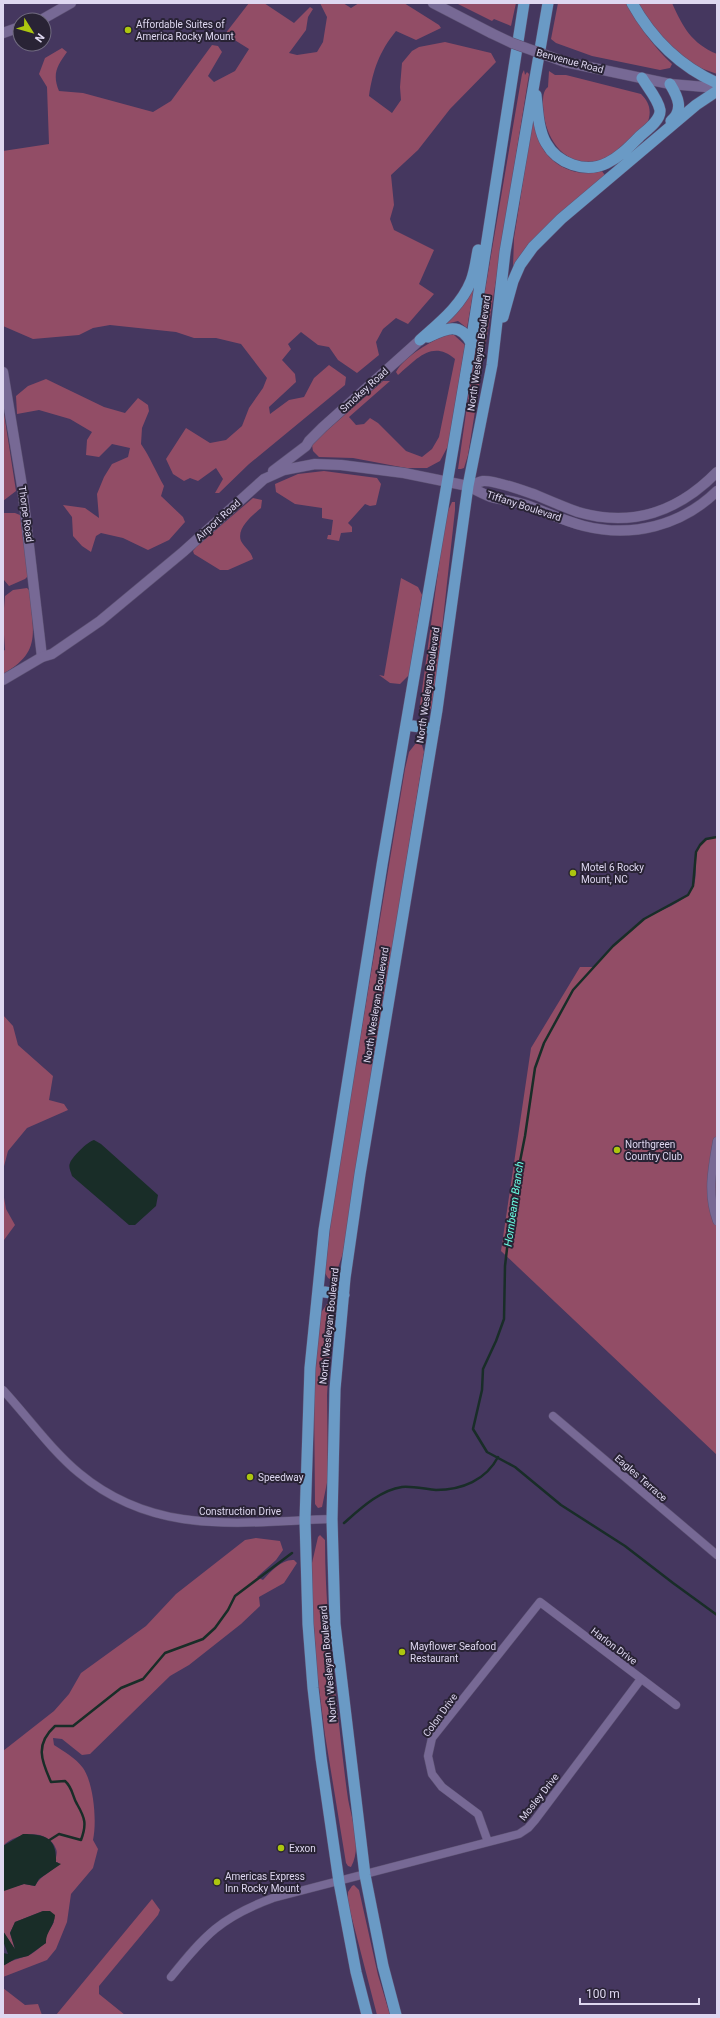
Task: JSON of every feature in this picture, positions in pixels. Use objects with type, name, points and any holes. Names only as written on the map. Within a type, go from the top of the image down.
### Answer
[{"type":"highway","name":"North Wesleyan Boulevard","points":[[366,2015],[356,1972],[339,1882],[321,1758],[313,1688],[308,1621],[305,1520],[310,1368],[326,1217],[406,725],[471,343],[524,3]]},
{"type":"highway","name":"North Wesleyan Boulevard","points":[[396,2015],[383,1966],[365,1875],[335,1624],[332,1519],[335,1389],[344,1295],[360,1174],[434,729],[468,486],[493,352],[505,252],[548,3]]},
{"type":"highway","points":[[632,3],[654,36],[671,55],[693,72],[717,83]]},
{"type":"highway","points":[[534,84],[541,131],[546,143],[556,155],[566,162],[589,168],[606,164],[614,159],[657,119],[660,112],[657,102],[642,78]]},
{"type":"highway","points":[[641,152],[654,137],[675,118],[679,110],[677,95],[670,84]]},
{"type":"highway","points":[[493,352],[512,281],[520,265],[533,247],[561,219],[717,89]]},
{"type":"highway","points":[[420,340],[459,302],[472,280],[495,190]]},
{"type":"highway","points":[[420,340],[446,329],[455,328],[461,330],[471,343]]},
{"type":"highway","points":[[406,725],[434,729]]},
{"type":"highway","points":[[318,1291],[344,1295]]},
{"type":"main road","points":[[52,14],[71,3]]},
{"type":"main road","name":"Benvenue Road","points":[[433,3],[518,46],[565,62],[670,84],[717,89]]},
{"type":"main road","name":"Smokey Road","points":[[264,479],[294,454],[299,453],[309,441],[420,340]]},
{"type":"main road","name":"Thorpe Road","points":[[3,372],[22,486],[42,657]]},
{"type":"main road","name":"Airport Road","points":[[3,680],[42,657],[58,650],[113,611],[264,479],[284,470],[315,464],[372,468],[468,486]]},
{"type":"main road","name":"Tiffany Boulevard","points":[[468,486],[484,481],[518,488],[578,512],[619,518],[644,515],[676,504],[703,486],[717,472]]},
{"type":"main road","name":"Tiffany Boulevard","points":[[468,486],[490,496],[526,505],[582,525],[617,531],[643,530],[675,520],[690,513],[717,492]]},
{"type":"street","points":[[717,1141],[710,1183],[711,1198],[717,1222]]},
{"type":"street","name":"Construction Drive","points":[[3,1390],[79,1472],[115,1497],[137,1507],[162,1516],[190,1521],[221,1523],[332,1519]]},
{"type":"street","name":"Eagles Terrace","points":[[553,1416],[717,1554]]},
{"type":"street","name":"Harlon Drive","points":[[540,1602],[676,1705]]},
{"type":"street","name":"Colon Drive","points":[[488,1842],[478,1814],[436,1780],[429,1764],[429,1747],[432,1738],[540,1602]]},
{"type":"street","name":"Mosley Drive","points":[[171,1977],[216,1926],[249,1906],[273,1898],[519,1834],[528,1828],[640,1679]]},
{"type":"shaded area","points":[[249,3],[264,3],[294,23],[310,7],[313,9],[308,17],[306,30],[289,53],[297,55],[317,52],[323,42],[327,17],[320,3],[343,3],[351,8],[359,3],[404,3],[439,25],[441,28],[416,40],[396,31],[385,46],[375,70],[369,96],[392,113],[401,100],[400,87],[402,63],[412,51],[419,47],[445,42],[491,53],[496,62],[450,109],[418,150],[391,175],[394,205],[390,219],[394,230],[434,250],[419,284],[434,294],[408,324],[396,318],[383,329],[376,342],[379,355],[357,373],[338,360],[329,347],[318,345],[301,332],[288,344],[291,349],[282,360],[295,374],[296,382],[269,407],[270,414],[289,400],[304,397],[314,378],[329,365],[346,377],[345,385],[249,464],[219,493],[215,493],[223,479],[216,468],[198,481],[190,478],[184,481],[173,474],[166,459],[186,428],[210,443],[226,440],[242,426],[249,408],[263,388],[267,378],[241,344],[216,338],[194,338],[176,332],[110,325],[93,328],[79,335],[33,339],[3,326],[3,151],[49,144],[47,87],[39,74],[45,58],[62,48],[67,52],[57,70],[56,80],[59,91],[83,93],[153,112],[171,101],[212,45],[218,46],[222,52],[208,76],[214,82],[235,71],[249,49],[225,34]]},
{"type":"shaded area","points":[[456,3],[516,3],[511,26],[494,19],[492,21]]},
{"type":"shaded area","points":[[558,3],[628,3],[647,36],[672,64],[670,68],[660,70],[592,56],[556,43],[551,39]]},
{"type":"shaded area","points":[[637,3],[672,3],[684,27],[694,39],[708,50],[717,54],[717,74],[695,66],[670,50]]},
{"type":"shaded area","points":[[524,70],[525,75],[527,72],[529,74],[468,455],[464,468],[458,469],[476,343],[522,74]]},
{"type":"shaded area","points":[[549,71],[555,75],[566,75],[641,94],[648,104],[650,112],[647,124],[618,150],[605,159],[586,162],[567,156],[554,142],[546,124],[543,99],[544,92],[548,87]]},
{"type":"shaded area","points":[[533,118],[541,145],[546,153],[559,165],[575,172],[593,173],[602,171],[606,177],[533,242],[513,268],[514,238]]},
{"type":"shaded area","points":[[475,282],[467,328],[458,321],[442,325]]},
{"type":"shaded area","points":[[447,335],[454,335],[465,345],[448,446],[440,461],[427,468],[406,468],[353,458],[319,457],[313,451],[312,445],[314,442],[383,381],[390,381],[349,417],[356,425],[364,424],[370,418],[378,423],[406,451],[422,457],[432,449],[439,437],[455,359],[447,353],[432,351],[418,358],[398,375],[396,372],[412,355],[434,341]]},
{"type":"shaded area","points":[[46,379],[104,407],[125,413],[138,398],[148,405],[149,411],[142,428],[141,444],[164,486],[161,496],[183,517],[185,522],[169,540],[148,550],[123,538],[101,533],[96,536],[91,552],[82,546],[73,536],[72,517],[63,505],[85,508],[99,518],[97,494],[104,477],[112,464],[128,457],[130,448],[112,444],[99,457],[86,455],[87,440],[92,432],[70,419],[39,410],[17,414],[16,396],[28,386]]},
{"type":"shaded area","points":[[3,407],[16,491],[3,501]]},
{"type":"shaded area","points":[[324,471],[377,478],[381,484],[376,505],[370,506],[365,504],[348,523],[352,527],[352,532],[341,533],[339,541],[327,539],[328,535],[331,535],[333,520],[322,518],[322,508],[295,504],[276,492],[275,484],[298,474]]},
{"type":"shaded area","points":[[253,498],[262,500],[261,508],[246,522],[240,536],[241,541],[253,559],[228,570],[220,570],[194,554],[193,551],[197,546]]},
{"type":"shaded area","points":[[452,502],[455,502],[455,510],[434,702],[430,710],[424,716],[419,712],[443,535],[447,513]]},
{"type":"shaded area","points":[[3,513],[15,513],[20,515],[28,576],[25,579],[9,586],[4,580],[3,574]]},
{"type":"shaded area","points":[[401,578],[418,587],[422,595],[409,675],[400,684],[390,683],[379,675],[384,676]]},
{"type":"shaded area","points":[[27,588],[30,591],[33,629],[30,648],[16,666],[3,674],[3,651],[5,650],[3,620],[5,596],[13,590]]},
{"type":"shaded area","points":[[416,743],[422,745],[424,752],[343,1253],[336,1274],[332,1280],[328,1278],[325,1273],[333,1201],[405,769],[409,752]]},
{"type":"shaded area","name":"Northgreen Country Club","points":[[717,837],[717,1455],[501,1251],[531,1048],[580,967],[593,967],[637,924],[685,897],[694,886],[697,853],[700,846],[706,840]]},
{"type":"shaded area","points":[[3,1015],[13,1026],[18,1045],[53,1076],[49,1100],[64,1104],[68,1110],[27,1128],[8,1151],[3,1170]]},
{"type":"shaded area","points":[[94,1140],[101,1144],[158,1195],[156,1206],[135,1225],[129,1225],[72,1176],[69,1166],[70,1163],[84,1146]]},
{"type":"shaded area","points":[[3,1192],[6,1209],[15,1225],[4,1240]]},
{"type":"shaded area","points":[[327,1304],[330,1305],[332,1314],[327,1395],[328,1478],[322,1507],[318,1508],[315,1504],[314,1394],[320,1314]]},
{"type":"shaded area","points":[[320,1535],[325,1540],[327,1606],[333,1671],[348,1799],[354,1825],[356,1843],[356,1851],[351,1867],[346,1863],[325,1735],[317,1671],[311,1581],[312,1563],[318,1537]]},
{"type":"shaded area","points":[[256,1538],[280,1541],[283,1550],[276,1560],[257,1577],[263,1580],[273,1569],[285,1561],[294,1560],[297,1563],[284,1583],[259,1597],[260,1606],[241,1624],[189,1665],[170,1676],[90,1754],[82,1755],[62,1739],[53,1738],[54,1745],[77,1761],[87,1775],[94,1803],[95,1823],[93,1840],[98,1849],[93,1868],[71,1894],[67,1922],[56,1949],[47,1960],[3,1977],[3,1966],[12,1961],[30,1955],[46,1943],[45,1938],[54,1922],[43,1911],[15,1922],[10,1933],[15,1950],[3,1931],[3,1890],[24,1884],[35,1886],[40,1879],[56,1866],[58,1862],[56,1862],[57,1851],[52,1842],[39,1835],[24,1835],[9,1841],[3,1846],[3,1751],[54,1711],[69,1694],[81,1673],[146,1626],[176,1594],[245,1540]]},
{"type":"shaded area","points":[[23,1834],[38,1835],[48,1839],[54,1848],[56,1862],[61,1864],[39,1879],[35,1886],[24,1884],[4,1891],[3,1846]]},
{"type":"shaded area","points":[[354,1885],[359,1890],[378,1975],[390,2015],[377,2015],[348,1903],[348,1892]]},
{"type":"shaded area","points":[[152,1899],[160,1910],[158,1915],[99,1986],[99,1994],[125,2015],[56,2015]]},
{"type":"shaded area","points":[[43,1911],[50,1911],[55,1915],[55,1919],[46,1939],[46,1943],[28,1956],[15,1959],[3,1966],[3,1953],[8,1954],[3,1941],[3,1931],[15,1949],[10,1933],[15,1922]]},
{"type":"shaded area","points":[[3,1988],[25,2005],[38,2004],[42,2015],[3,2015]]},
{"type":"waterway","name":"Hornbeam Branch","points":[[717,837],[706,839],[696,852],[693,886],[688,895],[644,919],[613,946],[573,990],[544,1043],[535,1068],[525,1136],[513,1197],[505,1266],[504,1319],[483,1369],[482,1390],[473,1429],[487,1452],[515,1467],[561,1505],[625,1546],[717,1615]]},
{"type":"waterway","name":"Hornbeam Branch","points":[[344,1523],[378,1496],[394,1489],[414,1487],[446,1490],[464,1486],[480,1478],[487,1472],[498,1457]]},
{"type":"waterway","name":"Hornbeam Branch","points":[[48,1841],[59,1834],[81,1840],[84,1830],[82,1813],[68,1784],[65,1781],[51,1782],[47,1774],[43,1759],[42,1746],[49,1733],[55,1726],[73,1726],[121,1688],[143,1679],[165,1653],[203,1639],[215,1628],[228,1610],[235,1596],[292,1553]]},
{"type":"place","name":"Affordable Suites of America Rocky Mount","points":[[128,30]]},
{"type":"place","name":"Motel 6 Rocky Mount, NC","points":[[573,873]]},
{"type":"place","name":"Northgreen Country Club","points":[[617,1150]]},
{"type":"place","name":"Speedway","points":[[250,1477]]},
{"type":"place","name":"Mayflower Seafood Restaurant","points":[[402,1652]]},
{"type":"place","name":"Exxon","points":[[281,1848]]},
{"type":"place","name":"Americas Express Inn Rocky Mount","points":[[217,1882]]}]
